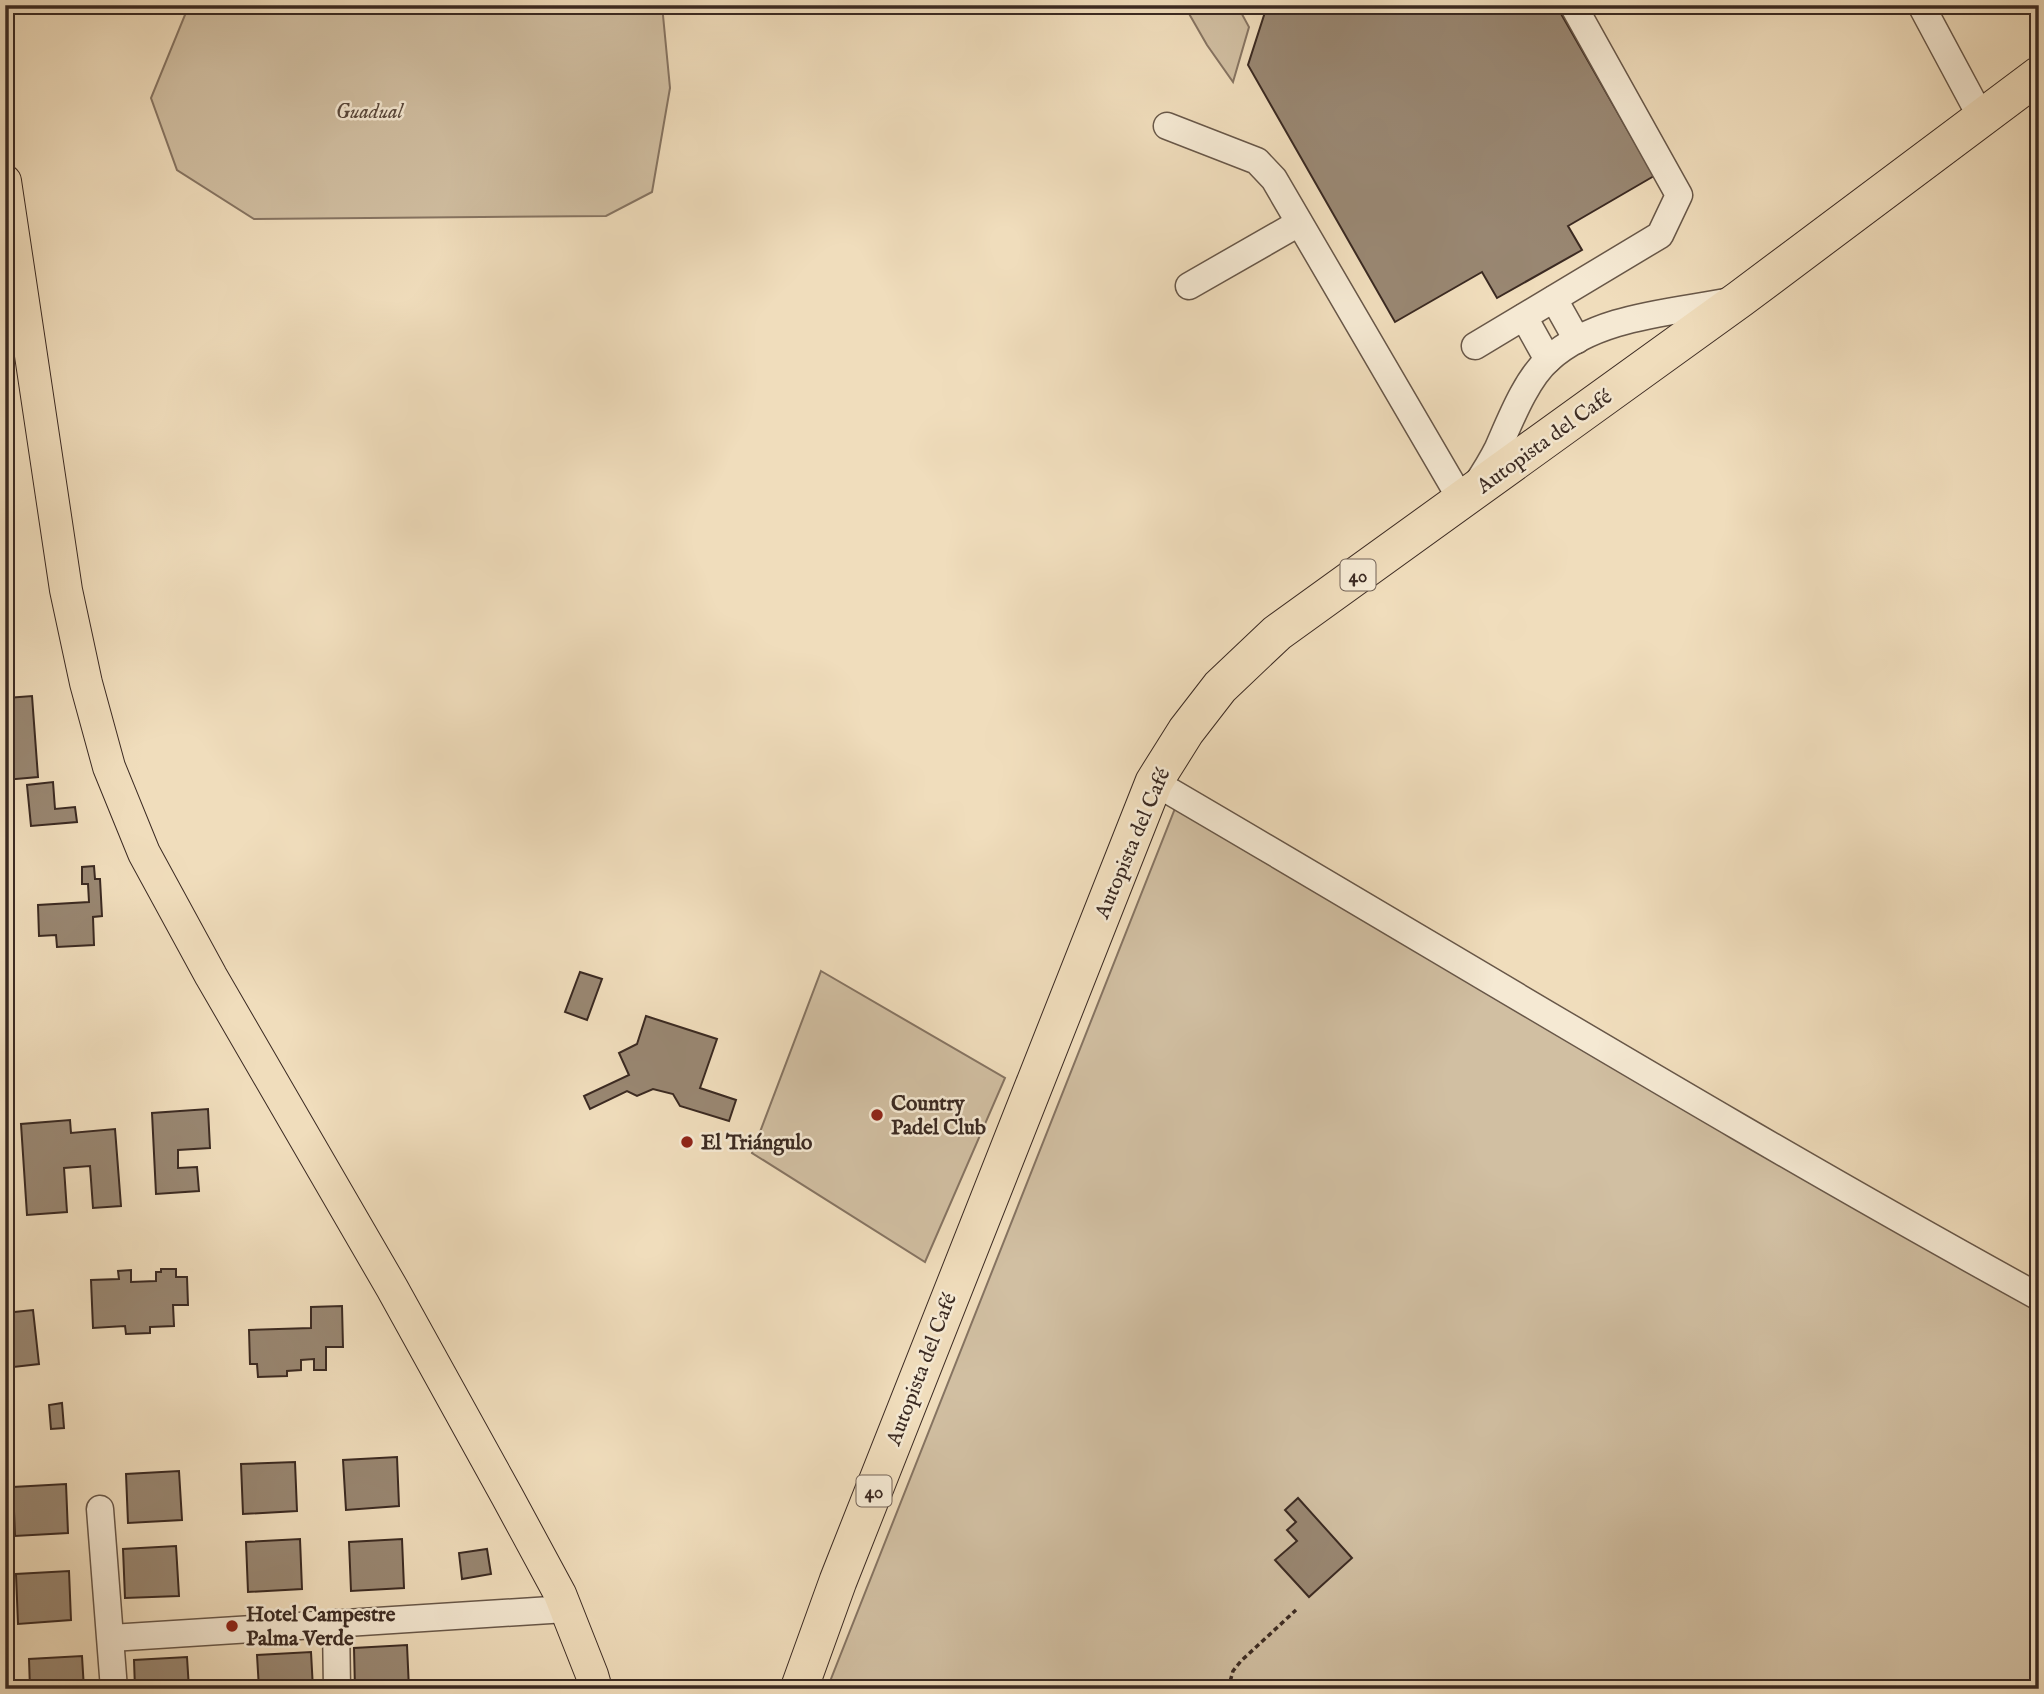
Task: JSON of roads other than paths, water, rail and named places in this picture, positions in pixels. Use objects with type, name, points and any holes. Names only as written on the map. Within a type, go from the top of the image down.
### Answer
[{"type":"highway","name":"Autopista del Café","points":[[799,1689],[838,1581],[1154,782],[1186,731],[1220,687],[1277,633],[1740,299],[2039,75]]},
{"type":"main road","points":[[5,181],[66,590],[86,684],[109,767],[150,866],[398,1299],[560,1594],[596,1689]]},
{"type":"street","points":[[1475,346],[1660,235],[1679,195],[1573,5]]},
{"type":"street","points":[[1920,5],[1981,117]]},
{"type":"street","points":[[1167,126],[1256,161],[1274,178],[1466,498],[1496,450],[1514,411],[1548,360],[1577,340],[1627,320],[1740,299]]},
{"type":"street","points":[[1189,286],[1299,223]]},
{"type":"street","points":[[1554,299],[1577,340]]},
{"type":"street","points":[[1524,317],[1548,360]]},
{"type":"street","points":[[1154,782],[1731,1124],[2039,1297]]},
{"type":"street","points":[[100,1509],[114,1689]]},
{"type":"street","points":[[111,1638],[566,1609]]},
{"type":"street","points":[[336,1623],[337,1689]]},
{"type":"place","name":"Country Padel Club","points":[[877,1115]]},
{"type":"place","name":"El Triángulo","points":[[687,1142]]},
{"type":"place","name":"Hotel Campestre Palma Verde","points":[[232,1626]]},
{"type":"park label","name":"Guadual","points":[[369,111]]}]
